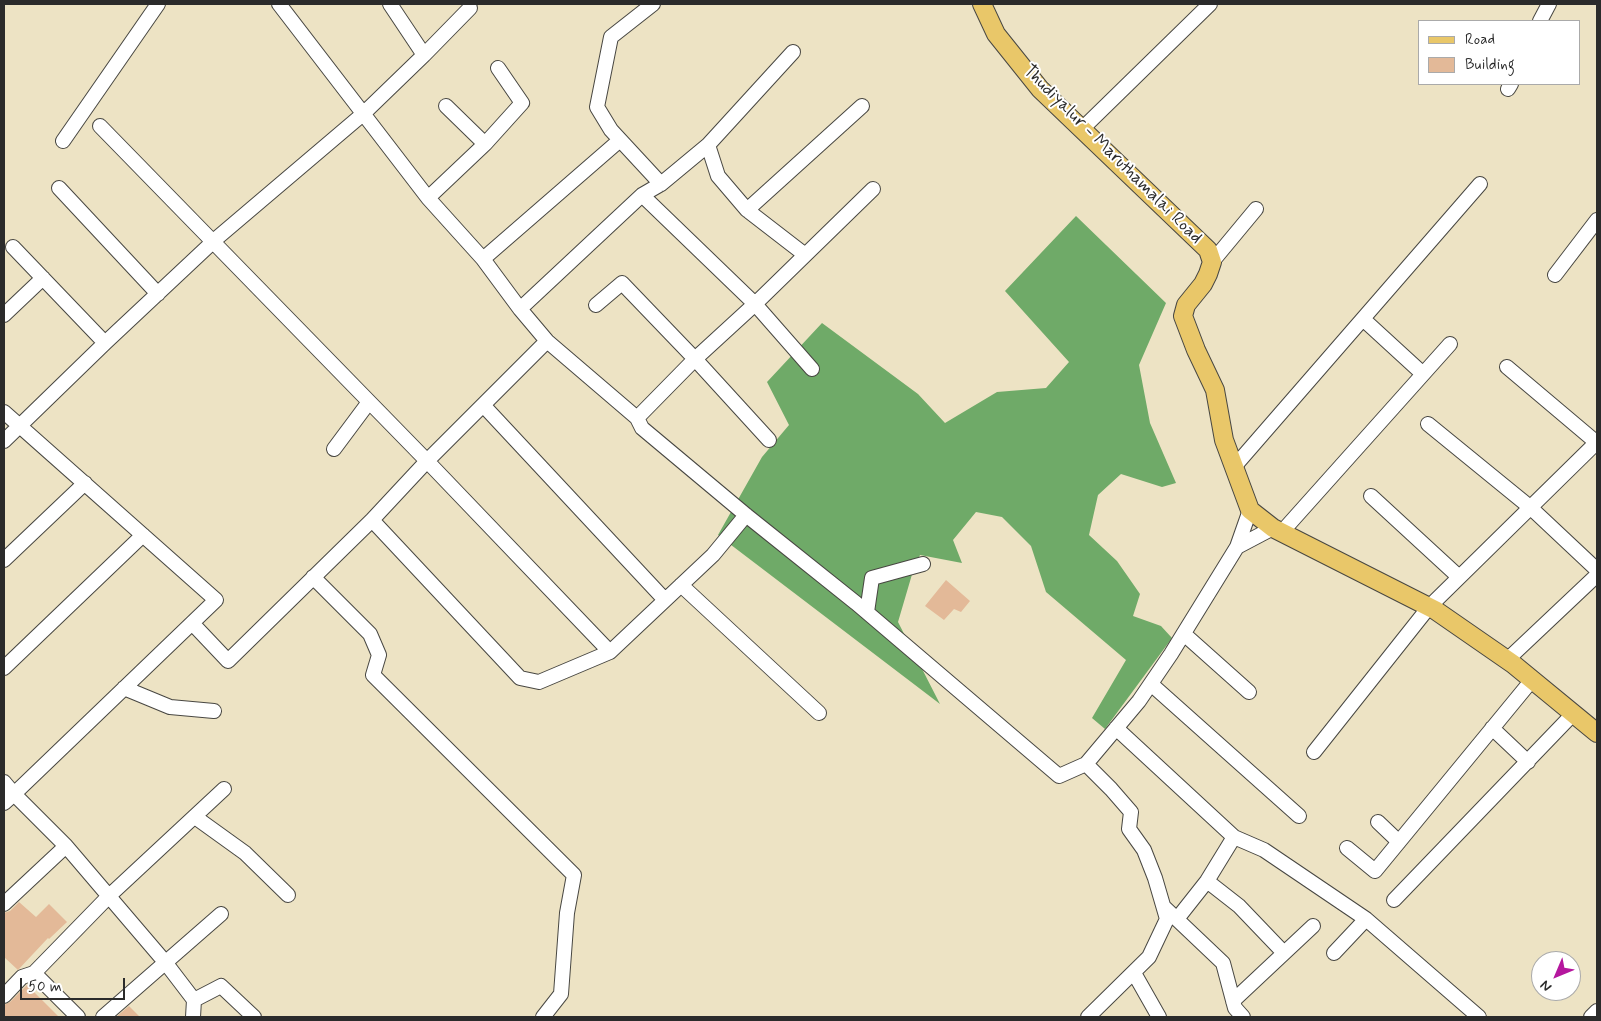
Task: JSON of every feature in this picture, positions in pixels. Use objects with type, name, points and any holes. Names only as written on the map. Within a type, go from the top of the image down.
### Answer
[{"type":"main road","name":"Thudiyalur - Maruthamalai Road","points":[[982,4],[996,34],[1040,89],[1208,250],[1212,262],[1203,284],[1186,305],[1183,316],[1196,350],[1215,390],[1224,440],[1250,510]]},
{"type":"main road","points":[[1250,510],[1277,530],[1429,607],[1507,660],[1597,734]]},
{"type":"street","points":[[64,140],[158,4]]},
{"type":"street","points":[[279,4],[428,198],[483,259],[520,309],[547,341],[637,418],[642,428],[746,516],[866,612],[1059,776],[1086,764],[1139,701],[1184,634],[1237,547],[1250,510]]},
{"type":"street","points":[[390,4],[424,55]]},
{"type":"street","points":[[653,4],[611,37],[597,107],[611,130],[660,184]]},
{"type":"street","points":[[1082,129],[1210,4]]},
{"type":"street","points":[[1541,20],[1549,4]]},
{"type":"street","points":[[4,441],[213,242],[362,114],[470,8]]},
{"type":"street","points":[[520,309],[642,195],[660,184],[708,145],[793,52]]},
{"type":"street","points":[[428,198],[485,144],[522,104],[498,68]]},
{"type":"street","points":[[446,106],[485,144]]},
{"type":"street","points":[[747,210],[862,106]]},
{"type":"street","points":[[100,126],[427,461],[610,652]]},
{"type":"street","points":[[483,259],[620,140]]},
{"type":"street","points":[[708,145],[718,176],[747,210],[804,254]]},
{"type":"street","points":[[1234,466],[1480,184]]},
{"type":"street","points":[[59,188],[158,294]]},
{"type":"street","points":[[637,418],[695,359],[755,304],[804,254],[873,189]]},
{"type":"street","points":[[642,195],[755,304],[812,370]]},
{"type":"street","points":[[1212,262],[1256,209]]},
{"type":"street","points":[[1554,275],[1597,220]]},
{"type":"street","points":[[13,247],[105,343]]},
{"type":"street","points":[[4,315],[43,278]]},
{"type":"street","points":[[596,305],[622,283],[769,440]]},
{"type":"street","points":[[1363,319],[1423,374]]},
{"type":"street","points":[[192,624],[228,661],[372,520],[427,461],[547,341]]},
{"type":"street","points":[[1237,547],[1277,530],[1450,344]]},
{"type":"street","points":[[1314,752],[1429,607],[1597,442],[1506,368]]},
{"type":"street","points":[[334,449],[369,402]]},
{"type":"street","points":[[483,404],[665,600]]},
{"type":"street","points":[[4,412],[216,600],[9,798]]},
{"type":"street","points":[[1428,424],[1531,508],[1597,570]]},
{"type":"street","points":[[4,560],[86,483]]},
{"type":"street","points":[[1371,496],[1460,577]]},
{"type":"street","points":[[372,520],[520,678],[539,682],[610,652],[713,555],[746,516]]},
{"type":"street","points":[[4,668],[144,535]]},
{"type":"street","points":[[866,612],[872,578],[923,564]]},
{"type":"street","points":[[1507,660],[1597,575]]},
{"type":"street","points":[[313,577],[370,634],[379,655],[373,676],[574,874],[567,913],[561,994],[543,1017]]},
{"type":"street","points":[[681,585],[820,713]]},
{"type":"street","points":[[1184,634],[1249,692]]},
{"type":"street","points":[[1347,848],[1375,871],[1532,680]]},
{"type":"street","points":[[1151,684],[1299,816]]},
{"type":"street","points":[[124,688],[170,708],[214,711]]},
{"type":"street","points":[[1394,900],[1574,714]]},
{"type":"street","points":[[1116,728],[1234,837],[1264,850],[1366,919],[1479,1017]]},
{"type":"street","points":[[1492,728],[1528,762]]},
{"type":"street","points":[[1086,764],[1131,812],[1129,829],[1144,850],[1155,878],[1167,919],[1149,958],[1088,1017]]},
{"type":"street","points":[[4,782],[9,798],[66,846],[165,962],[194,1000],[194,1017]]},
{"type":"street","points":[[4,996],[22,977],[34,973],[110,896],[224,789]]},
{"type":"street","points":[[195,817],[245,853],[288,895]]},
{"type":"street","points":[[1378,822],[1399,842]]},
{"type":"street","points":[[1177,919],[1207,881],[1234,837]]},
{"type":"street","points":[[4,904],[66,846]]},
{"type":"street","points":[[1207,881],[1239,906],[1284,953]]},
{"type":"street","points":[[1164,906],[1223,963],[1235,1011]]},
{"type":"street","points":[[103,1017],[221,914]]},
{"type":"street","points":[[1334,953],[1366,919]]},
{"type":"street","points":[[1235,1011],[1284,953],[1314,926]]},
{"type":"street","points":[[34,973],[78,1017]]},
{"type":"street","points":[[1134,973],[1159,1017]]},
{"type":"street","points":[[194,1000],[221,986],[254,1017]]},
{"type":"street","points":[[1591,1017],[1597,1011]]},
{"type":"green space","points":[[1076,216],[1166,303],[1139,365],[1150,423],[1176,483],[1162,487],[1121,474],[1098,495],[1089,535],[1117,561],[1140,594],[1133,616],[1161,626],[1172,638],[1105,729],[1092,718],[1126,660],[1046,592],[1031,546],[1002,517],[976,512],[953,540],[962,563],[920,555],[913,571],[898,622],[940,704],[718,535],[762,457],[789,425],[767,382],[822,323],[918,394],[945,423],[997,392],[1046,388],[1069,362],[1005,291]]},
{"type":"building","points":[[946,580],[970,601],[961,612],[954,609],[944,620],[925,606]]},
{"type":"building","points":[[19,902],[36,917],[49,904],[67,922],[48,938],[18,970],[4,957],[4,913],[10,911]]},
{"type":"building","points":[[27,985],[59,1017],[4,1017],[4,1005],[10,1002]]},
{"type":"building","points":[[129,1006],[140,1017],[116,1017]]}]
